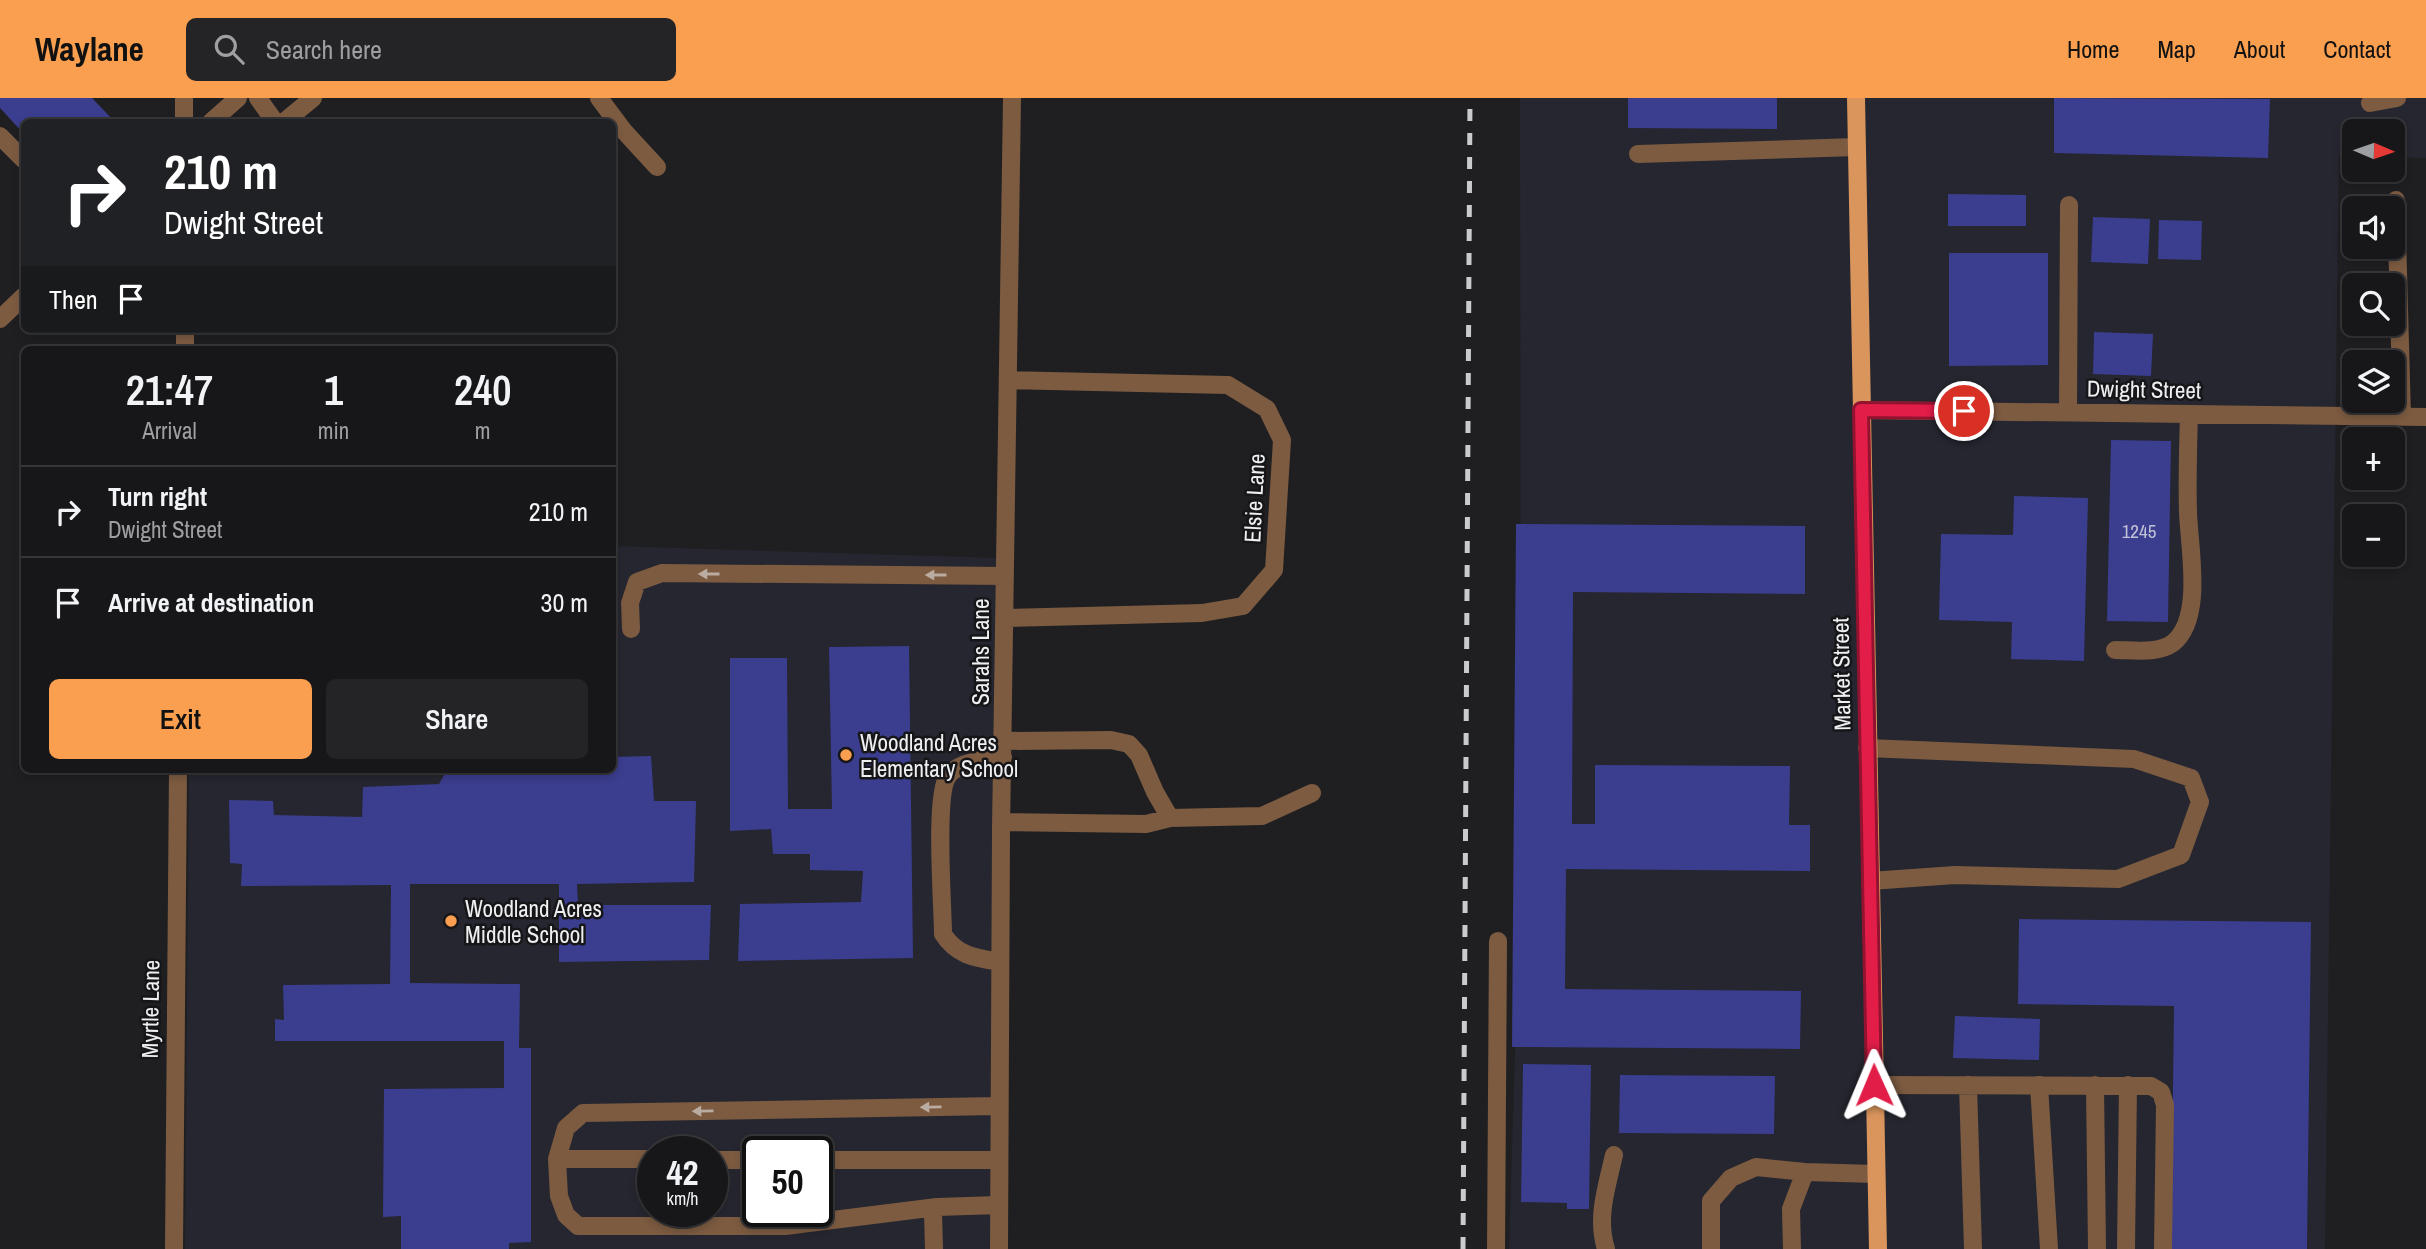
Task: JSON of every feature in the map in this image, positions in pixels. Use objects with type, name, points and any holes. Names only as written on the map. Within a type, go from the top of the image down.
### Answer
[{"type":"main road","name":"Market Street","points":[[1856,98],[1878,1249]]},
{"type":"street","points":[[184,98],[184,119]]},
{"type":"street","points":[[214,119],[238,98]]},
{"type":"street","points":[[258,98],[273,119]]},
{"type":"street","points":[[288,119],[313,98]]},
{"type":"street","points":[[599,98],[615,119]]},
{"type":"street","name":"Sarahs Lane","points":[[999,1249],[1000,962],[1012,98]]},
{"type":"street","points":[[2370,103],[2397,98]]},
{"type":"street","points":[[616,121],[657,167]]},
{"type":"street","points":[[0,135],[21,157]]},
{"type":"street","points":[[1637,154],[1857,147]]},
{"type":"street","points":[[2068,412],[2069,205]]},
{"type":"street","points":[[2398,259],[2402,417]]},
{"type":"street","points":[[0,318],[21,299]]},
{"type":"street","name":"Elsie Lane","points":[[1004,618],[1202,613],[1243,606],[1274,570],[1282,440],[1267,409],[1228,385],[1008,380]]},
{"type":"street","name":"Dwight Street","points":[[1861,410],[2426,418]]},
{"type":"street","points":[[2115,650],[2165,648],[2176,641],[2186,625],[2191,597],[2192,563],[2188,514],[2189,414]]},
{"type":"street","points":[[631,629],[630,603],[637,582],[662,573],[1005,576]]},
{"type":"street","points":[[1000,962],[965,955],[950,946],[943,934],[941,799],[948,776],[958,768],[1003,749],[1111,740],[1129,744],[1139,755],[1170,818]]},
{"type":"street","points":[[1867,748],[2134,759],[2190,778],[2200,802],[2180,855],[2118,879],[1955,875],[1870,881]]},
{"type":"street","name":"Myrtle Lane","points":[[174,1249],[178,773]]},
{"type":"street","points":[[1002,822],[1146,824],[1170,818],[1262,816],[1312,793]]},
{"type":"street","points":[[1496,1249],[1498,941]]},
{"type":"street","points":[[1874,1085],[2151,1086],[2161,1092],[2165,1105],[2163,1249]]},
{"type":"street","points":[[1968,1085],[1973,1249]]},
{"type":"street","points":[[2039,1085],[2049,1249]]},
{"type":"street","points":[[2126,1249],[2128,1085]]},
{"type":"street","points":[[2095,1086],[2096,1249]]},
{"type":"street","points":[[998,1205],[937,1207],[785,1226],[578,1226],[566,1215],[559,1196],[557,1159],[566,1128],[583,1113],[999,1106]]},
{"type":"street","points":[[1605,1249],[1601,1233],[1603,1200],[1614,1155]]},
{"type":"street","points":[[557,1159],[637,1159]]},
{"type":"street","points":[[833,1160],[998,1160]]},
{"type":"street","points":[[1711,1249],[1710,1201],[1731,1178],[1756,1167],[1805,1172],[1876,1174]]},
{"type":"street","points":[[1792,1249],[1791,1209],[1805,1172]]},
{"type":"street","points":[[934,1249],[933,1212],[937,1207]]},
{"type":"shaded area","points":[[1520,98],[2426,98],[2426,158],[2405,157],[2405,119],[2342,119],[2342,156],[2339,156],[2325,1249],[1509,1249],[1521,861]]},
{"type":"shaded area","name":"Woodland Acres Middle School","points":[[616,546],[999,558],[992,1249],[185,1249],[189,773],[616,773]]},
{"type":"building","points":[[0,98],[92,98],[112,119],[21,119],[21,131],[0,108]]},
{"type":"building","points":[[1628,98],[1777,98],[1777,129],[1628,128]]},
{"type":"building","points":[[2054,98],[2270,99],[2268,158],[2054,153]]},
{"type":"building","points":[[1948,194],[2026,195],[2026,226],[1948,226]]},
{"type":"building","points":[[2093,217],[2150,219],[2148,264],[2091,262]]},
{"type":"building","points":[[2159,220],[2202,221],[2201,260],[2158,259]]},
{"type":"building","points":[[1949,253],[2048,253],[2048,365],[1949,366]]},
{"type":"building","points":[[2094,332],[2153,334],[2151,376],[2093,374]]},
{"type":"building","points":[[2111,440],[2171,441],[2168,622],[2107,621]]},
{"type":"building","points":[[2014,496],[2088,498],[2084,661],[2011,659],[2012,622],[1939,620],[1941,534],[2013,535]]},
{"type":"building","points":[[1516,524],[1805,526],[1805,594],[1573,592],[1572,824],[1595,824],[1595,765],[1790,766],[1789,825],[1810,825],[1810,871],[1566,869],[1565,989],[1801,991],[1800,1049],[1512,1047]]},
{"type":"building","points":[[909,646],[913,958],[738,961],[740,904],[861,902],[863,871],[810,870],[810,854],[773,854],[771,829],[730,831],[730,658],[787,658],[788,809],[832,809],[829,647]]},
{"type":"building","points":[[651,756],[654,801],[696,801],[694,882],[577,884],[578,905],[711,905],[709,960],[559,962],[559,884],[410,884],[410,983],[520,984],[519,1048],[531,1048],[531,1242],[509,1243],[509,1249],[401,1249],[401,1216],[383,1217],[384,1089],[504,1088],[504,1041],[275,1041],[275,1019],[284,1020],[283,985],[390,984],[391,885],[241,886],[242,864],[230,863],[229,800],[273,801],[274,815],[362,817],[363,787],[439,784],[445,773],[616,773],[616,757]]},
{"type":"building","points":[[2019,919],[2311,922],[2307,1249],[2171,1249],[2174,1006],[2018,1004]]},
{"type":"building","points":[[1955,1016],[2040,1019],[2039,1060],[1953,1058]]},
{"type":"building","points":[[1523,1064],[1591,1065],[1589,1209],[1567,1209],[1567,1203],[1521,1202]]},
{"type":"building","points":[[1620,1075],[1775,1076],[1774,1134],[1619,1133]]},
{"type":"railway","points":[[1463,1249],[1470,98]]},
{"type":"place","name":"Woodland Acres Elementary School","points":[[846,755]]},
{"type":"place","name":"Woodland Acres Middle School","points":[[451,921]]},
{"type":"route","points":[[1874,1085],[1861,410],[1964,411]]}]
